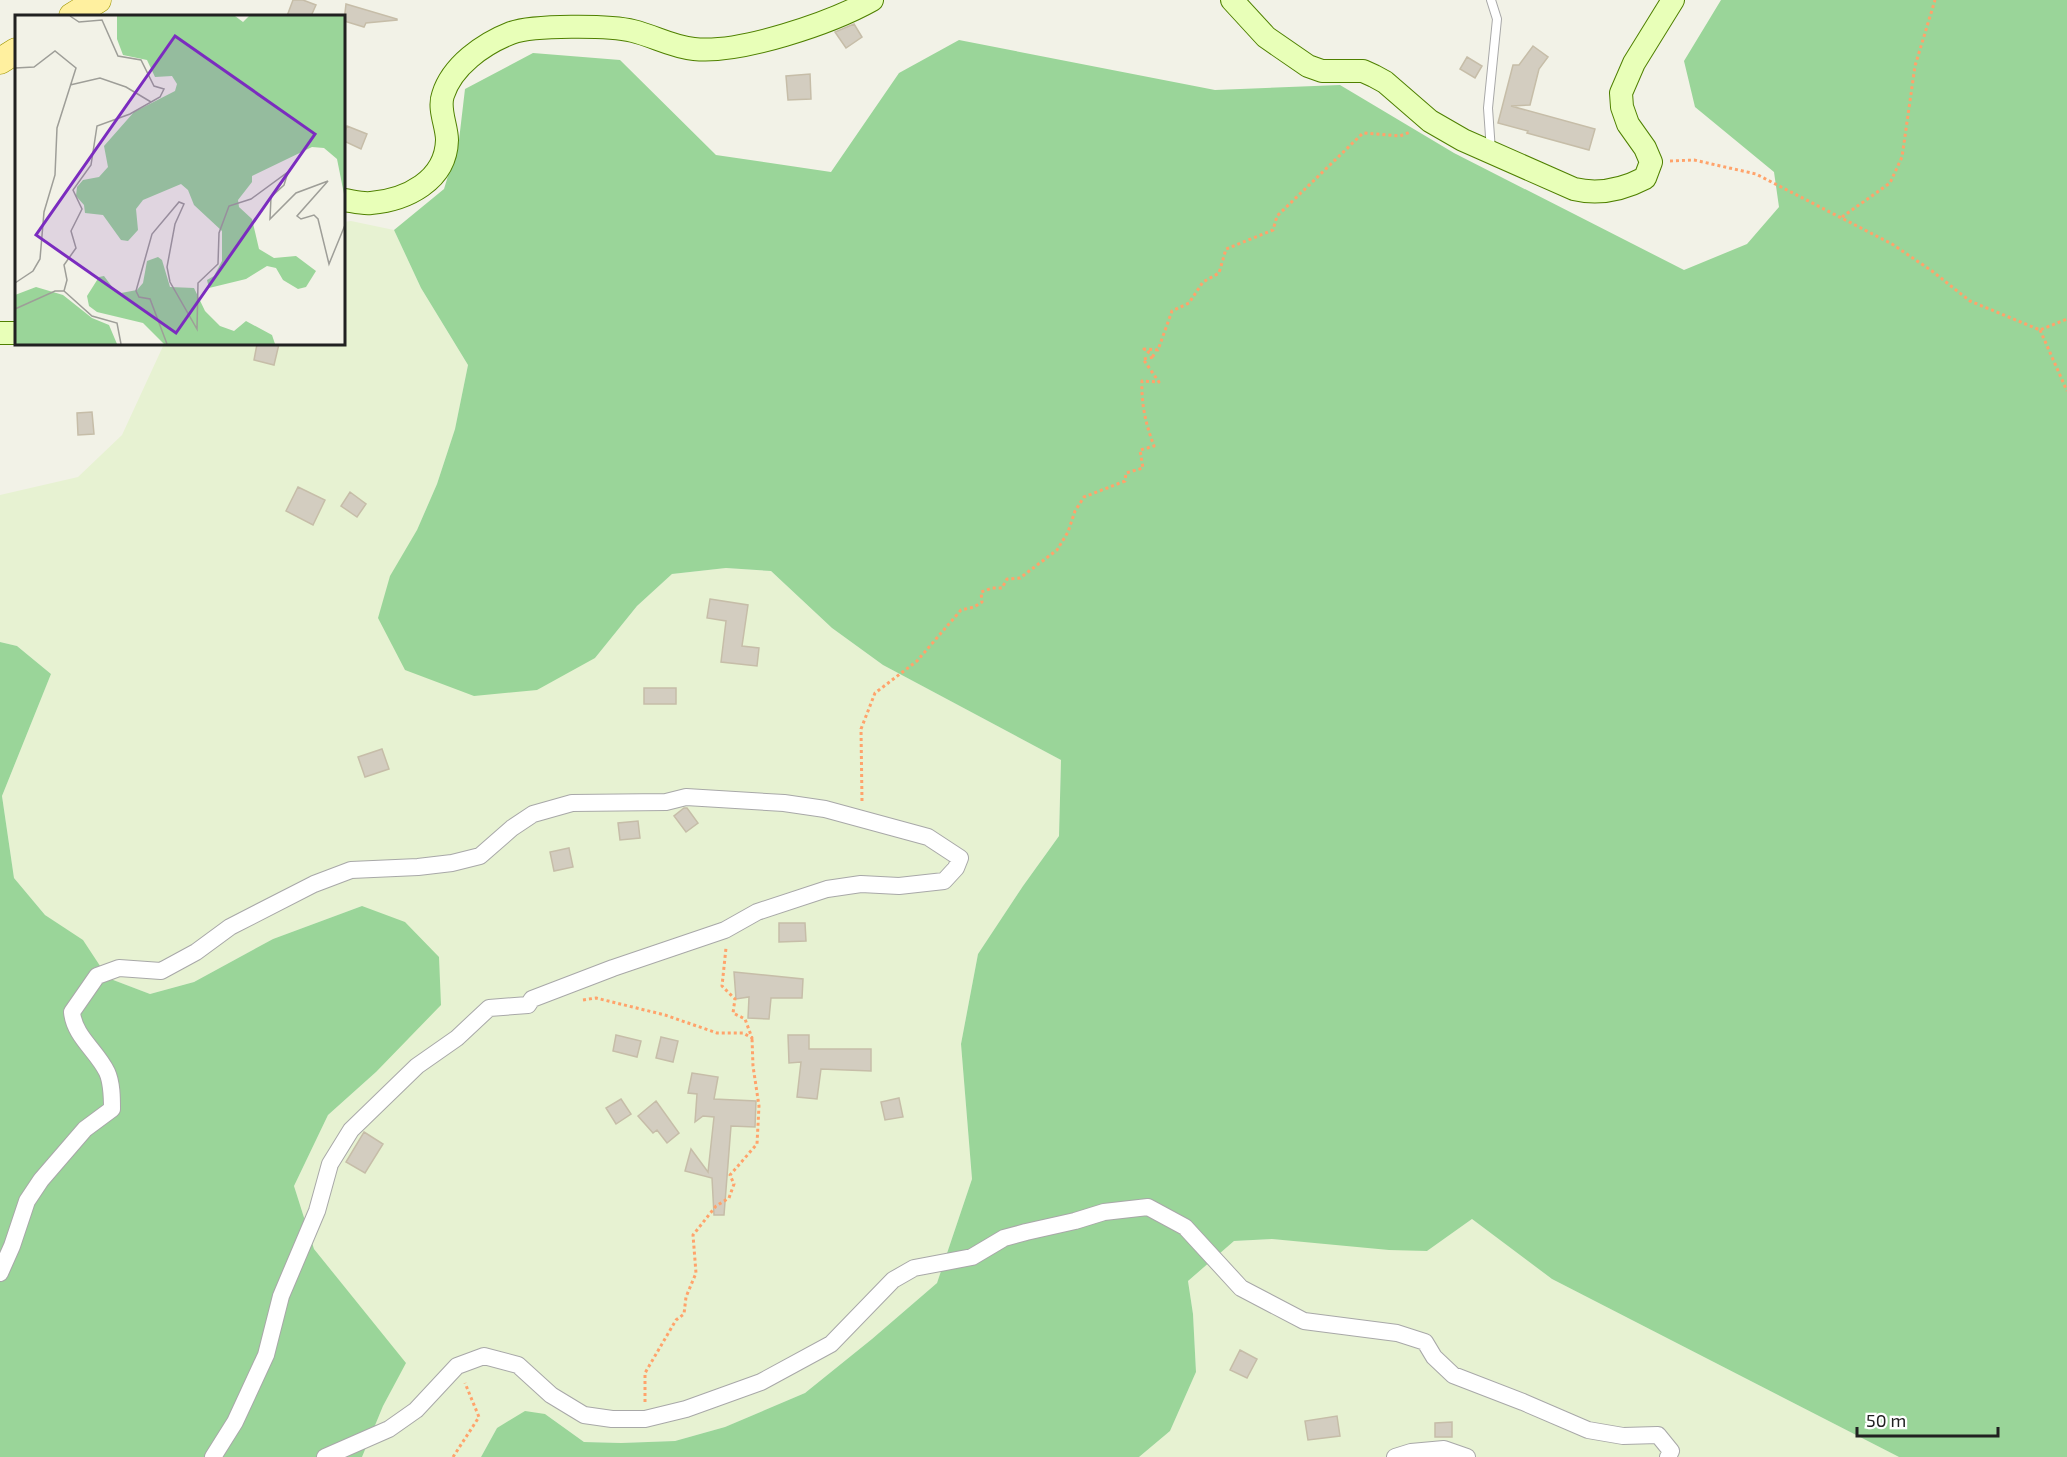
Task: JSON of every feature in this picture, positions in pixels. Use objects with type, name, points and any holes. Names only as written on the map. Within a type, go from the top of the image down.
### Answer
[{"type":"main road","points":[[74,15],[98,0]]},
{"type":"main road","points":[[345,200],[378,202],[405,197],[422,187],[441,167],[447,141],[441,99],[448,81],[465,62],[494,40],[514,32],[531,29],[610,27],[634,31],[672,45],[716,51],[755,43],[816,25],[872,0]]},
{"type":"main road","points":[[1232,0],[1266,38],[1308,66],[1322,71],[1363,72],[1374,76],[1385,82],[1430,121],[1492,154],[1574,189],[1591,193],[1626,189],[1645,178],[1652,162],[1628,124],[1622,107],[1621,93],[1634,63],[1673,0]]},
{"type":"main road","points":[[0,62],[15,52]]},
{"type":"street","points":[[0,1273],[27,1202],[41,1180],[84,1129],[112,1109],[107,1072],[73,1022],[72,1012],[97,976],[119,968],[161,970],[196,952],[230,927],[314,884],[351,870],[418,867],[452,863],[480,856],[512,828],[533,814],[572,803],[666,802],[686,797],[784,803],[825,809],[928,837],[960,858],[956,868],[944,881],[899,886],[861,884],[827,889],[757,912],[725,930],[613,968],[532,999],[528,1005],[489,1008],[457,1038],[417,1066],[351,1130],[330,1164],[317,1211],[281,1296],[266,1355],[235,1422],[213,1457]]},
{"type":"street","points":[[325,1457],[389,1429],[416,1410],[457,1365],[483,1356],[518,1365],[551,1395],[584,1415],[612,1419],[645,1419],[686,1409],[761,1382],[831,1344],[893,1280],[914,1268],[972,1257],[988,1250],[1004,1238],[1026,1232],[1104,1212],[1148,1207],[1185,1227],[1241,1288],[1304,1322],[1397,1333],[1425,1342],[1434,1357],[1453,1375],[1588,1430],[1623,1436],[1658,1435],[1671,1451],[1668,1457]]},
{"type":"street","points":[[1395,1457],[1411,1452],[1444,1449],[1467,1457]]},
{"type":"lane","points":[[1491,0],[1497,19],[1488,108],[1492,154]]},
{"type":"path","points":[[1842,217],[1890,183],[1902,157],[1915,66],[1935,0]]},
{"type":"path","points":[[862,819],[861,729],[875,693],[917,661],[961,610],[974,607],[982,602],[981,591],[1002,588],[1007,579],[1020,578],[1057,550],[1084,497],[1125,481],[1126,473],[1143,468],[1140,450],[1154,446],[1146,423],[1141,393],[1142,381],[1159,382],[1143,359],[1155,357],[1144,349],[1158,350],[1172,310],[1189,303],[1203,282],[1219,273],[1226,249],[1273,230],[1277,216],[1363,133],[1400,136],[1430,121]]},
{"type":"path","points":[[1652,162],[1694,160],[1756,174],[1892,244],[1932,271],[1970,301],[2040,330],[2067,392]]},
{"type":"path","points":[[2040,330],[2067,319]]},
{"type":"path","points":[[645,1419],[645,1372],[676,1320],[684,1314],[686,1297],[696,1273],[693,1235],[716,1206],[729,1198],[734,1184],[730,1175],[757,1144],[759,1106],[753,1066],[752,1038],[745,1018],[733,1013],[735,999],[722,986],[729,932],[725,930]]},
{"type":"path","points":[[573,1000],[596,998],[665,1015],[717,1033],[742,1033],[752,1038]]},
{"type":"path","points":[[453,1457],[479,1417],[457,1365]]},
{"type":"green space","points":[[1721,0],[2067,0],[2067,1457],[1899,1457],[1552,1279],[1472,1219],[1427,1251],[1389,1250],[1272,1239],[1234,1241],[1188,1281],[1193,1314],[1196,1372],[1170,1431],[1139,1457],[481,1457],[497,1428],[525,1411],[545,1414],[584,1442],[675,1441],[725,1427],[805,1393],[937,1283],[972,1179],[961,1044],[978,954],[1059,836],[1061,760],[883,665],[832,628],[771,571],[726,568],[672,574],[637,606],[595,658],[537,690],[474,696],[405,670],[378,618],[390,576],[417,530],[437,484],[455,429],[468,365],[421,288],[394,230],[444,189],[459,140],[465,89],[533,53],[620,60],[716,155],[831,172],[899,73],[959,40],[1215,90],[1340,85],[1454,153],[1684,270],[1747,244],[1779,207],[1774,172],[1695,107],[1684,61]]},
{"type":"green space","points":[[351,221],[394,230],[421,288],[468,365],[455,429],[437,484],[417,530],[595,658],[637,606],[672,574],[726,568],[771,571],[832,628],[883,665],[1061,760],[1059,836],[978,954],[961,1044],[972,1179],[937,1283],[805,1393],[725,1427],[675,1441],[584,1442],[545,1414],[497,1428],[481,1457],[362,1457],[383,1406],[405,1363],[314,1249],[294,1186],[328,1115],[376,1072],[362,906],[273,939],[194,982],[150,994],[108,978],[83,941],[45,915],[14,878],[2,796],[51,674],[17,646],[0,642],[0,495],[78,477],[122,435],[164,345],[345,345],[345,222]]},
{"type":"green space","points":[[0,642],[17,646],[51,674],[2,796],[14,878],[45,915],[83,940],[108,978],[150,994],[194,982],[273,939],[362,906],[405,922],[439,957],[441,1005],[376,1072],[328,1115],[294,1186],[314,1249],[406,1363],[383,1406],[362,1457],[0,1457]]},
{"type":"green space","points":[[1472,1219],[1552,1279],[1899,1457],[1139,1457],[1170,1431],[1196,1372],[1193,1314],[1188,1281],[1234,1241],[1272,1239],[1427,1251]]},
{"type":"building","points":[[293,0],[303,0],[316,5],[311,15],[287,15]]},
{"type":"building","points":[[346,4],[397,20],[366,23],[364,27],[345,21]]},
{"type":"building","points":[[854,24],[862,37],[846,48],[835,32]]},
{"type":"building","points":[[1533,46],[1548,57],[1539,69],[1530,105],[1511,106],[1595,129],[1589,150],[1498,123],[1513,65],[1519,65]]},
{"type":"building","points":[[1467,57],[1482,66],[1475,78],[1460,69]]},
{"type":"building","points":[[810,74],[811,99],[788,100],[786,76]]},
{"type":"building","points":[[347,126],[367,134],[361,149],[345,141]]},
{"type":"building","points":[[257,345],[279,345],[274,365],[254,360]]},
{"type":"building","points":[[92,412],[94,434],[78,435],[77,413]]},
{"type":"building","points":[[298,487],[325,500],[313,525],[286,511]]},
{"type":"building","points":[[350,492],[366,504],[357,517],[341,506]]},
{"type":"building","points":[[710,599],[748,605],[742,646],[759,648],[757,666],[721,662],[726,621],[707,618]]},
{"type":"building","points":[[644,688],[676,688],[676,704],[644,704]]},
{"type":"building","points":[[382,749],[389,769],[365,777],[358,757]]},
{"type":"building","points":[[687,808],[698,823],[686,832],[674,816]]},
{"type":"building","points":[[638,821],[640,838],[620,840],[618,823]]},
{"type":"building","points":[[569,848],[573,867],[554,871],[550,852]]},
{"type":"building","points":[[779,923],[805,923],[806,941],[779,942]]},
{"type":"building","points":[[734,972],[803,979],[802,998],[771,998],[769,1019],[748,1018],[749,997],[736,999]]},
{"type":"building","points":[[616,1035],[641,1041],[637,1057],[613,1051]]},
{"type":"building","points":[[788,1035],[809,1035],[809,1049],[871,1049],[871,1071],[821,1069],[817,1099],[797,1097],[801,1062],[789,1063]]},
{"type":"building","points":[[661,1037],[678,1041],[673,1062],[656,1058]]},
{"type":"building","points":[[692,1073],[718,1077],[714,1099],[756,1101],[755,1127],[731,1126],[724,1215],[714,1215],[712,1178],[685,1171],[691,1149],[708,1172],[714,1117],[703,1116],[695,1122],[697,1094],[688,1093]]},
{"type":"building","points":[[899,1098],[903,1117],[885,1120],[881,1102]]},
{"type":"building","points":[[621,1099],[631,1114],[616,1124],[606,1108]]},
{"type":"building","points":[[656,1101],[679,1133],[667,1143],[657,1130],[653,1133],[638,1116]]},
{"type":"building","points":[[364,1132],[383,1144],[365,1173],[346,1162]]},
{"type":"building","points":[[1240,1350],[1257,1359],[1247,1378],[1230,1370]]},
{"type":"building","points":[[1337,1416],[1340,1436],[1308,1440],[1305,1421]]},
{"type":"building","points":[[1452,1422],[1452,1437],[1435,1437],[1435,1423]]}]
